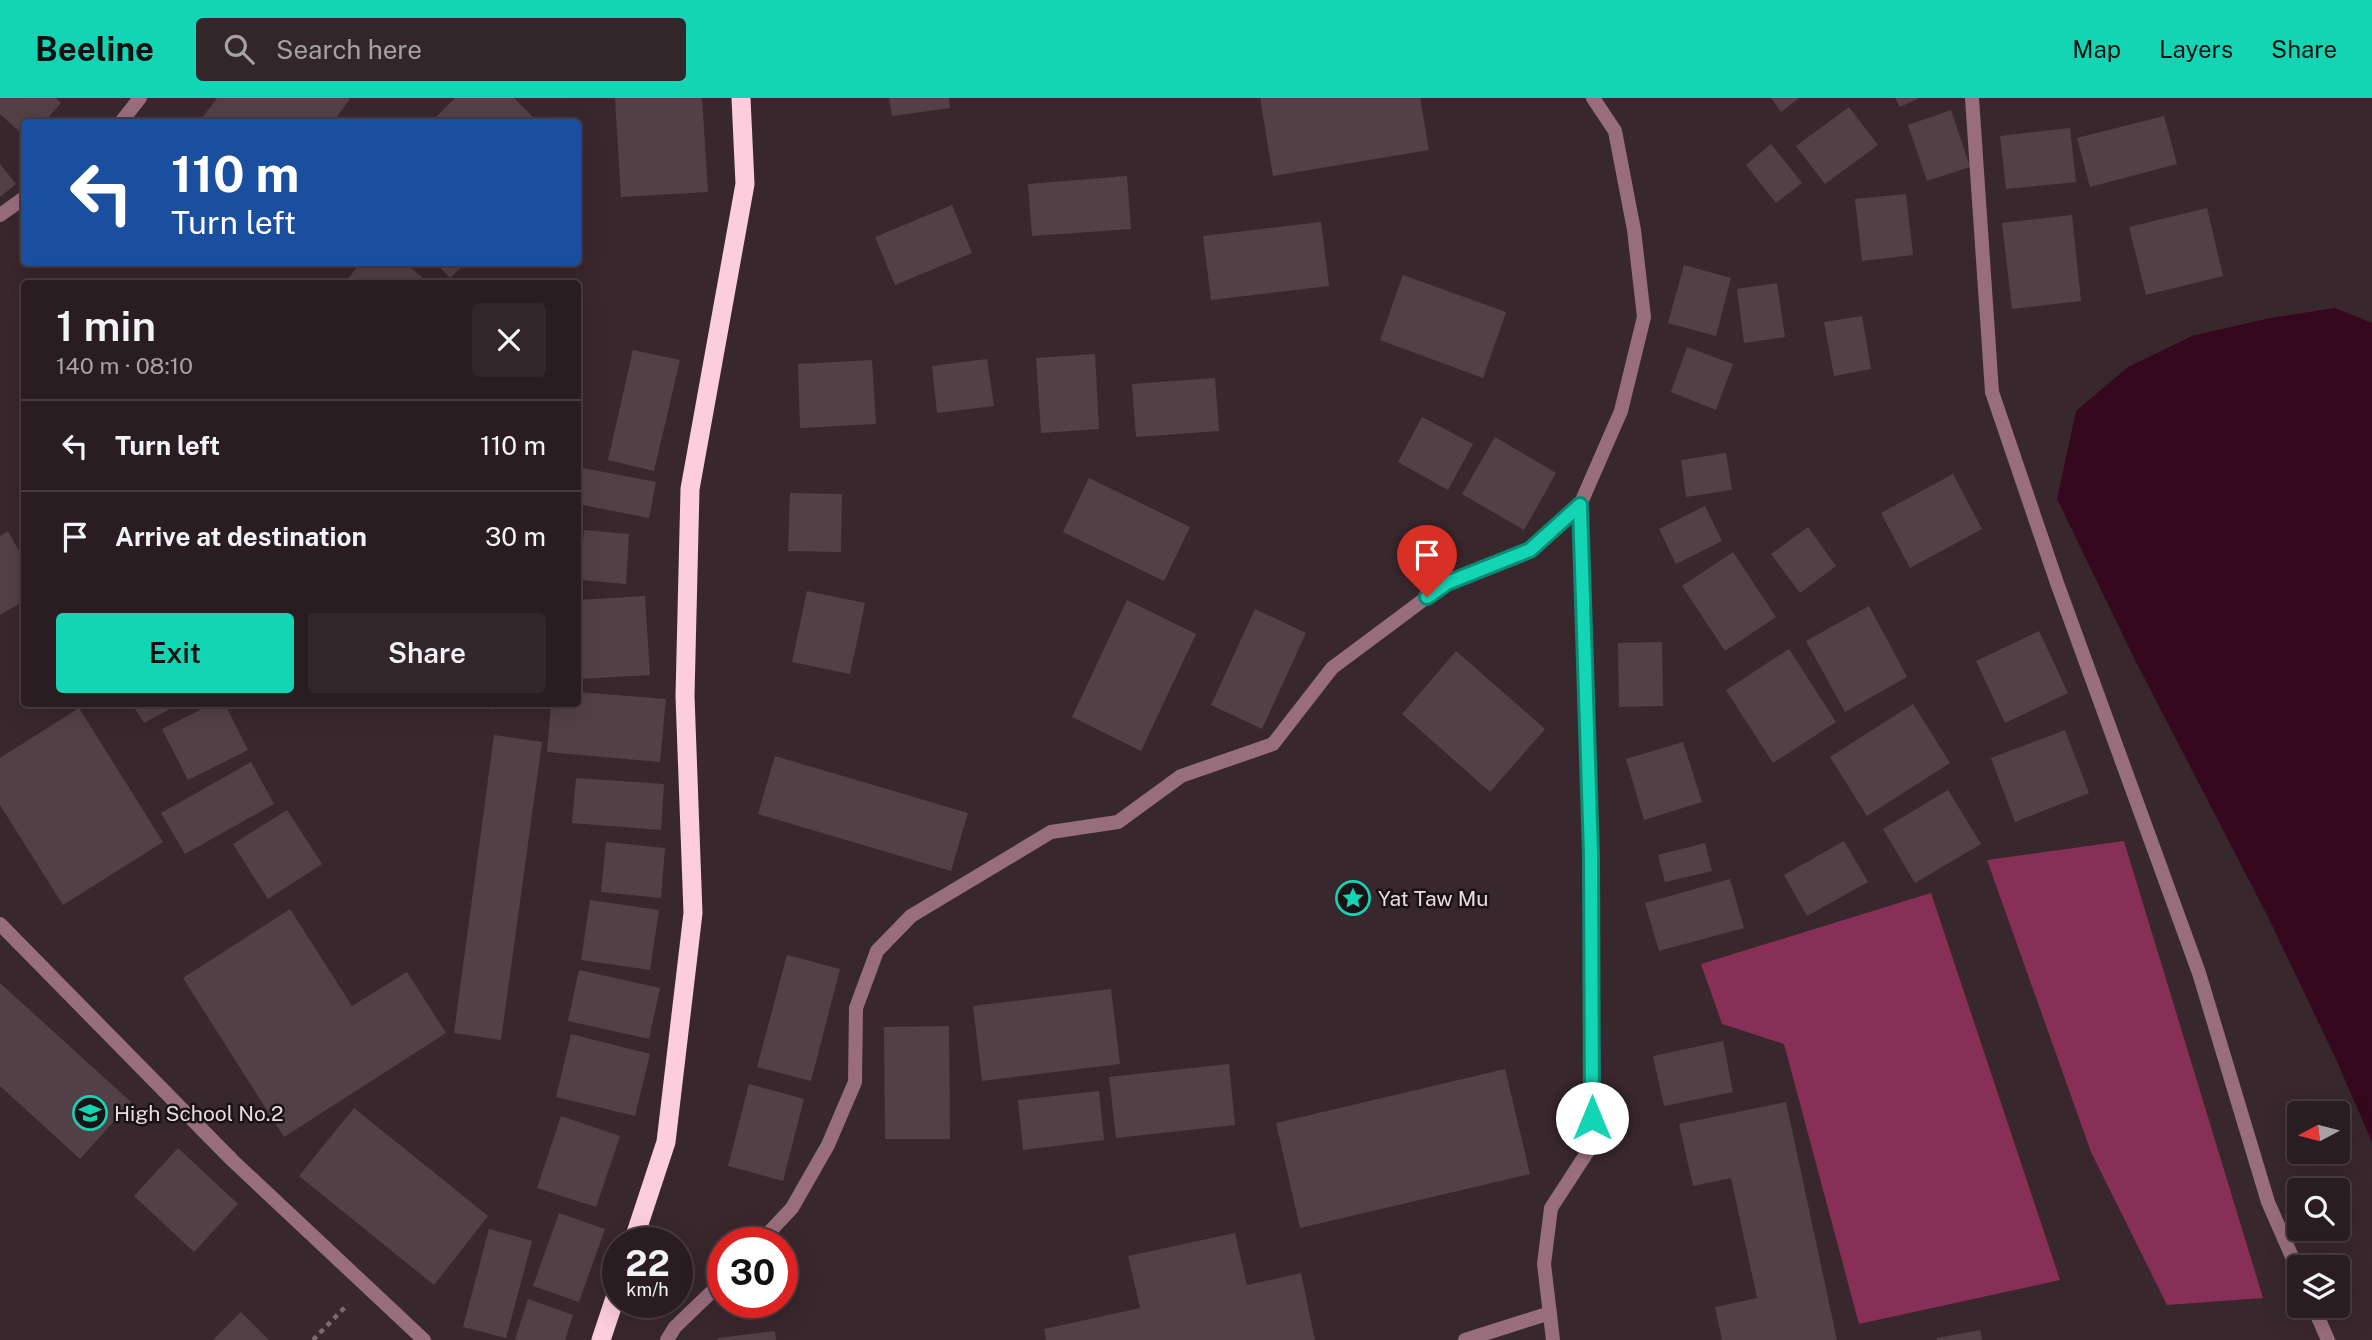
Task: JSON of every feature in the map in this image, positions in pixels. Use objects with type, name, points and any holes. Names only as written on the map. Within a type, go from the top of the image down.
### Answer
[{"type":"highway","points":[[638,1227],[666,1142],[693,913],[685,696],[690,489],[745,184],[741,98]]},
{"type":"highway","points":[[601,1340],[608,1318]]},
{"type":"street","points":[[123,119],[140,98]]},
{"type":"street","points":[[774,1227],[792,1208],[828,1145],[855,1082],[856,1008],[877,951],[911,916],[1051,832],[1118,822],[1181,776],[1273,744],[1332,668],[1447,583],[1530,550],[1580,505],[1621,411],[1644,317],[1634,230],[1615,131],[1592,98]]},
{"type":"street","points":[[1972,98],[1992,392],[2057,583],[2199,973],[2268,1202],[2291,1255]]},
{"type":"street","points":[[2,217],[21,201]]},
{"type":"street","points":[[1553,1340],[1544,1264],[1552,1208],[1592,1144],[1591,854],[1580,505]]},
{"type":"street","points":[[0,924],[232,1160],[424,1340]]},
{"type":"street","points":[[667,1340],[675,1327],[707,1296]]},
{"type":"street","points":[[1465,1340],[1550,1313]]},
{"type":"street","points":[[2318,1318],[2328,1340]]},
{"type":"path","points":[[313,1340],[365,1286]]},
{"type":"shaded area","points":[[2335,308],[2372,323],[2372,1142],[2268,917],[2135,660],[2057,499],[2076,411],[2128,367],[2192,336],[2270,318]]},
{"type":"shaded area","points":[[2124,841],[2263,1298],[2167,1305],[2091,1152],[1987,860]]},
{"type":"shaded area","points":[[1931,893],[2060,1280],[1859,1324],[1784,1044],[1722,1024],[1701,964]]},
{"type":"building","points":[[0,98],[56,98],[61,103],[47,119],[21,119],[21,133],[0,114]]},
{"type":"building","points":[[217,98],[350,99],[335,119],[201,119]]},
{"type":"building","points":[[455,98],[514,98],[533,117],[531,119],[434,119]]},
{"type":"building","points":[[615,98],[702,98],[708,192],[621,197]]},
{"type":"building","points":[[889,98],[949,98],[950,108],[892,116]]},
{"type":"building","points":[[1260,98],[1420,98],[1429,150],[1273,176]]},
{"type":"building","points":[[1771,98],[1799,98],[1781,112]]},
{"type":"building","points":[[1895,98],[1919,98],[1900,107]]},
{"type":"building","points":[[1849,107],[1878,145],[1825,184],[1796,146]]},
{"type":"building","points":[[1951,110],[1970,167],[1927,181],[1908,125]]},
{"type":"building","points":[[2164,116],[2177,164],[2090,187],[2077,138]]},
{"type":"building","points":[[2070,128],[2076,182],[2006,189],[2000,136]]},
{"type":"building","points":[[1771,144],[1802,183],[1776,203],[1746,165]]},
{"type":"building","points":[[0,164],[16,184],[0,197]]},
{"type":"building","points":[[1127,176],[1131,229],[1032,236],[1028,184]]},
{"type":"building","points":[[1906,194],[1913,255],[1862,261],[1855,199]]},
{"type":"building","points":[[952,205],[972,253],[895,285],[875,237]]},
{"type":"building","points":[[2207,208],[2223,276],[2146,295],[2129,227]]},
{"type":"building","points":[[2072,215],[2081,301],[2012,309],[2002,223]]},
{"type":"building","points":[[1321,222],[1329,286],[1211,300],[1203,236]]},
{"type":"building","points":[[1684,265],[1731,278],[1716,336],[1668,323]]},
{"type":"building","points":[[358,266],[409,266],[425,280],[347,280]]},
{"type":"building","points":[[439,266],[463,266],[450,278]]},
{"type":"building","points":[[1403,275],[1506,312],[1483,378],[1380,340]]},
{"type":"building","points":[[1777,283],[1785,337],[1744,343],[1737,289]]},
{"type":"building","points":[[1862,316],[1871,369],[1834,376],[1824,322]]},
{"type":"building","points":[[1687,347],[1733,364],[1716,410],[1671,392]]},
{"type":"building","points":[[633,350],[680,360],[654,471],[608,460]]},
{"type":"building","points":[[1095,354],[1099,429],[1041,433],[1036,358]]},
{"type":"building","points":[[987,359],[994,406],[937,413],[932,366]]},
{"type":"building","points":[[872,360],[876,424],[800,428],[798,364]]},
{"type":"building","points":[[1215,378],[1219,431],[1136,437],[1132,384]]},
{"type":"building","points":[[1422,417],[1473,444],[1448,490],[1398,462]]},
{"type":"building","points":[[1495,437],[1556,473],[1524,530],[1462,494]]},
{"type":"building","points":[[1726,453],[1732,490],[1686,497],[1681,460]]},
{"type":"building","points":[[581,468],[656,482],[649,518],[581,505]]},
{"type":"building","points":[[1953,474],[1982,529],[1910,568],[1881,513]]},
{"type":"building","points":[[1089,478],[1190,527],[1164,581],[1063,532]]},
{"type":"building","points":[[790,493],[842,494],[841,552],[788,551]]},
{"type":"building","points":[[1705,506],[1722,541],[1676,564],[1659,529]]},
{"type":"building","points":[[1808,527],[1836,566],[1800,593],[1771,554]]},
{"type":"building","points":[[584,530],[629,534],[626,584],[581,580]]},
{"type":"building","points":[[8,531],[21,555],[21,603],[0,615],[0,536]]},
{"type":"building","points":[[1733,552],[1776,617],[1725,651],[1682,586]]},
{"type":"building","points":[[807,591],[865,603],[850,674],[792,662]]},
{"type":"building","points":[[645,596],[650,675],[581,679],[581,600]]},
{"type":"building","points":[[1127,600],[1196,634],[1141,751],[1072,717]]},
{"type":"building","points":[[1869,606],[1907,677],[1845,712],[1806,641]]},
{"type":"building","points":[[1255,609],[1306,633],[1262,729],[1211,705]]},
{"type":"building","points":[[2039,631],[2068,693],[2005,723],[1976,661]]},
{"type":"building","points":[[1662,642],[1663,706],[1619,707],[1618,643]]},
{"type":"building","points":[[1789,649],[1836,722],[1773,763],[1726,690]]},
{"type":"building","points":[[1456,651],[1545,729],[1490,792],[1402,714]]},
{"type":"building","points":[[581,692],[666,699],[660,762],[547,752],[551,707],[581,707]]},
{"type":"building","points":[[1913,704],[1950,763],[1867,816],[1830,757]]},
{"type":"building","points":[[134,707],[173,707],[144,723]]},
{"type":"building","points":[[206,707],[226,707],[248,750],[188,780],[162,729]]},
{"type":"building","points":[[79,708],[163,842],[63,905],[0,805],[0,758]]},
{"type":"building","points":[[2065,730],[2089,793],[2015,822],[1991,758]]},
{"type":"building","points":[[494,735],[542,742],[501,1040],[454,1033]]},
{"type":"building","points":[[1683,742],[1702,802],[1644,820],[1626,759]]},
{"type":"building","points":[[775,756],[968,813],[951,871],[758,814]]},
{"type":"building","points":[[251,762],[274,804],[185,854],[161,813]]},
{"type":"building","points":[[576,778],[664,784],[661,830],[572,823]]},
{"type":"building","points":[[1948,790],[1981,844],[1915,883],[1883,829]]},
{"type":"building","points":[[287,810],[322,864],[268,899],[233,844]]},
{"type":"building","points":[[1844,841],[1868,882],[1807,916],[1784,875]]},
{"type":"building","points":[[606,842],[665,848],[661,898],[601,892]]},
{"type":"building","points":[[1705,843],[1712,871],[1665,882],[1658,855]]},
{"type":"building","points":[[1730,879],[1744,928],[1659,951],[1645,903]]},
{"type":"building","points":[[590,900],[659,910],[650,970],[581,960]]},
{"type":"building","points":[[290,909],[352,1006],[407,972],[446,1033],[284,1137],[183,978]]},
{"type":"building","points":[[787,955],[840,969],[811,1081],[757,1067]]},
{"type":"building","points":[[579,970],[660,988],[649,1039],[568,1021]]},
{"type":"building","points":[[0,983],[131,1102],[80,1159],[0,1086]]},
{"type":"building","points":[[1111,989],[1120,1064],[982,1081],[973,1006]]},
{"type":"building","points":[[949,1026],[950,1139],[885,1139],[884,1027]]},
{"type":"building","points":[[571,1034],[650,1054],[635,1116],[556,1097]]},
{"type":"building","points":[[1723,1041],[1733,1092],[1664,1106],[1653,1056]]},
{"type":"building","points":[[1229,1064],[1235,1125],[1116,1138],[1109,1077]]},
{"type":"building","points":[[1505,1069],[1530,1174],[1300,1228],[1276,1123]]},
{"type":"building","points":[[749,1084],[804,1099],[783,1181],[728,1166]]},
{"type":"building","points":[[1099,1091],[1104,1140],[1023,1150],[1018,1100]]},
{"type":"building","points":[[1786,1102],[1837,1340],[1722,1340],[1715,1307],[1757,1298],[1731,1178],[1693,1186],[1679,1124]]},
{"type":"building","points":[[354,1108],[488,1216],[434,1285],[299,1176]]},
{"type":"building","points":[[561,1116],[620,1136],[596,1207],[537,1188]]},
{"type":"building","points":[[178,1148],[238,1204],[194,1252],[134,1196]]},
{"type":"building","points":[[559,1213],[602,1228],[602,1237],[579,1302],[533,1286]]},
{"type":"building","points":[[489,1229],[532,1241],[506,1338],[463,1327]]},
{"type":"building","points":[[1235,1233],[1247,1285],[1301,1273],[1315,1340],[1046,1340],[1044,1329],[1140,1308],[1128,1256]]},
{"type":"building","points":[[528,1299],[573,1315],[565,1340],[515,1340]]},
{"type":"building","points":[[241,1312],[269,1340],[213,1340]]},
{"type":"building","points":[[1980,1330],[1982,1340],[1937,1340],[1937,1338]]},
{"type":"building","points":[[775,1331],[776,1340],[718,1340],[718,1338]]},
{"type":"place","name":"Yat Taw Mu","points":[[1353,898]]},
{"type":"place","name":"High School No.2","points":[[90,1113]]},
{"type":"route","points":[[1427,597],[1447,583],[1530,550],[1580,505],[1591,854],[1592,1118]]}]
